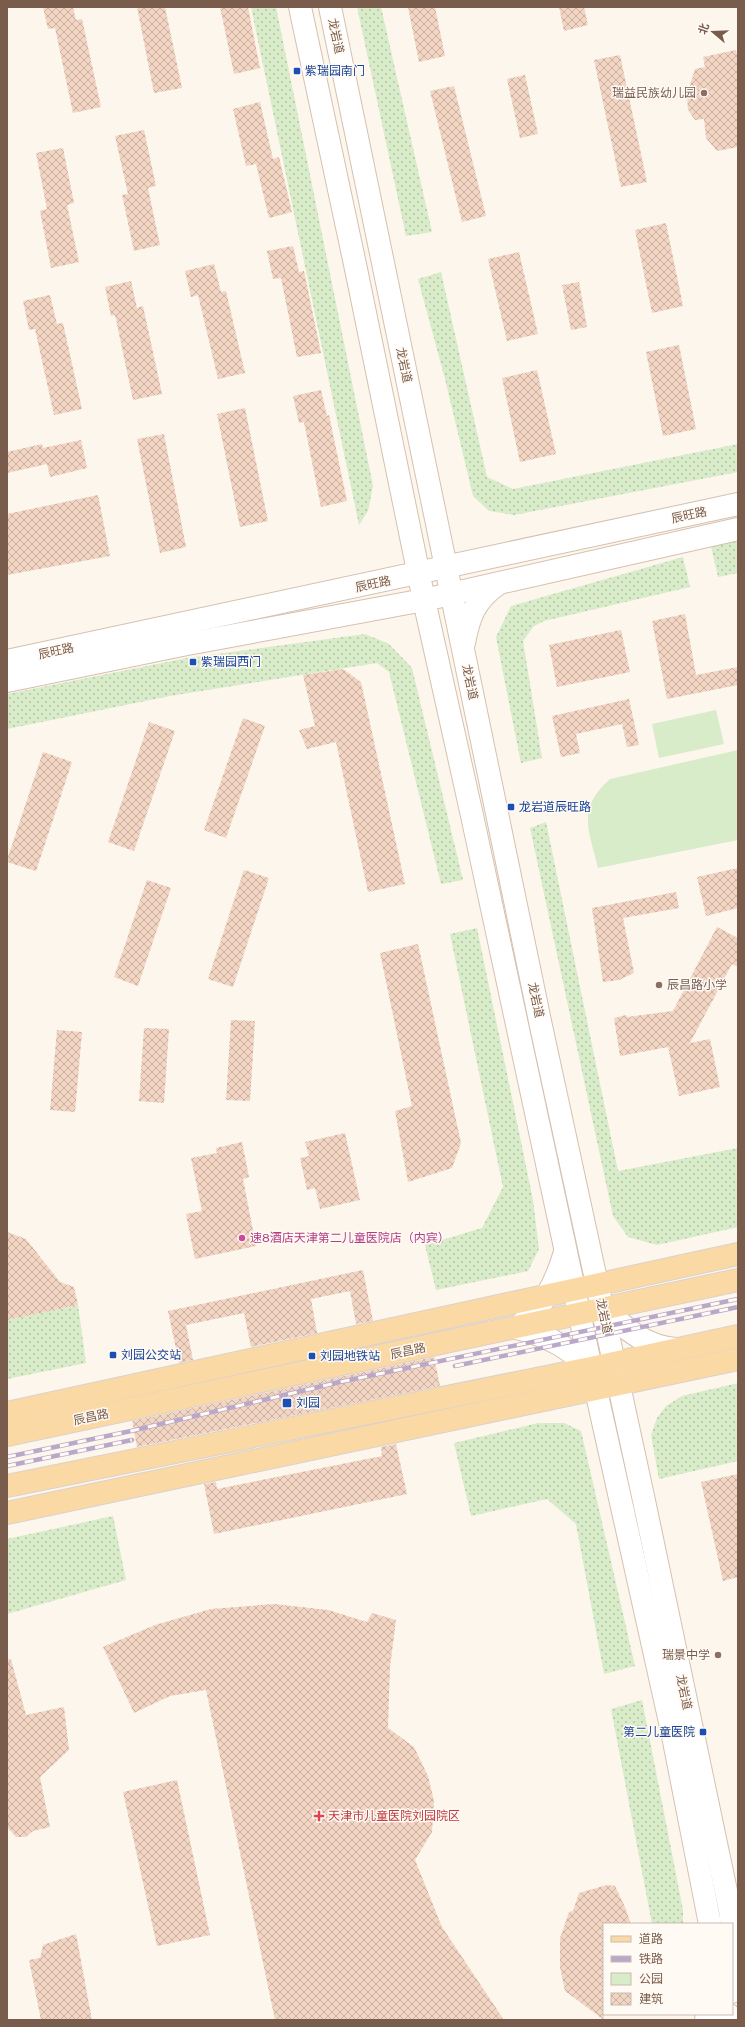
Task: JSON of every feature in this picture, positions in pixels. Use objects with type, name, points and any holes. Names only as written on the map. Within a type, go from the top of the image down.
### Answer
[{"type":"main road","name":"龙岩道","points":[[300,7],[416,571],[424,600],[566,1251],[572,1265],[595,1297]]},
{"type":"main road","name":"龙岩道","points":[[330,7],[545,1042],[595,1297],[614,1363],[608,1387],[672,1731],[710,1923]]},
{"type":"main road","points":[[366,611],[388,600],[402,588],[416,571],[429,528],[432,499]]},
{"type":"main road","name":"辰旺路","points":[[7,661],[416,571],[446,568],[490,559],[738,504]]},
{"type":"main road","name":"辰旺路","points":[[7,681],[179,645],[453,595],[499,583],[738,529]]},
{"type":"main road","points":[[437,659],[443,627],[453,595],[462,580],[478,566],[490,559]]},
{"type":"main road","points":[[463,649],[470,619],[476,606],[485,593],[499,583]]},
{"type":"main road","points":[[517,1328],[532,1315],[555,1284],[566,1251]]},
{"type":"main road","points":[[595,1297],[738,1254]]},
{"type":"main road","points":[[7,1413],[548,1295],[595,1297],[738,1280]]},
{"type":"main road","name":"龙岩道","points":[[595,1297],[580,1314],[591,1368],[624,1407],[732,1923]]},
{"type":"main road","points":[[595,1297],[637,1337],[650,1344],[663,1348],[676,1349]]},
{"type":"main road","name":"辰昌路","points":[[7,1435],[580,1314]]},
{"type":"main road","points":[[517,1328],[538,1333],[557,1341],[591,1368]]},
{"type":"main road","points":[[7,1486],[591,1368],[738,1336]]},
{"type":"main road","points":[[7,1513],[738,1359]]},
{"type":"main road","points":[[109,1390],[158,1403]]},
{"type":"main road","name":"龙岩道","points":[[733,1930],[735,1944],[733,1976]]},
{"type":"green space","points":[[251,7],[276,7],[373,486],[368,511],[359,525]]},
{"type":"green space","points":[[357,7],[381,7],[432,232],[406,236]]},
{"type":"green space","points":[[441,272],[487,477],[513,489],[738,444],[738,472],[514,515],[489,511],[473,496],[445,379],[418,279]]},
{"type":"green space","points":[[738,536],[738,573],[718,577],[710,542]]},
{"type":"green space","points":[[683,557],[690,587],[544,621],[534,626],[523,641],[542,758],[521,763],[496,637],[511,606]]},
{"type":"green space","points":[[365,634],[389,644],[412,668],[463,880],[441,884],[389,672],[377,663],[170,696],[7,729],[7,694],[187,658]]},
{"type":"green space","points":[[716,710],[724,744],[659,758],[652,724]]},
{"type":"green space","points":[[738,750],[738,840],[598,868],[589,831],[589,810],[599,790],[610,779]]},
{"type":"green space","points":[[546,822],[618,1171],[738,1148],[738,1227],[657,1245],[628,1237],[613,1216],[530,828]]},
{"type":"green space","points":[[477,928],[533,1200],[539,1249],[528,1271],[436,1290],[425,1245],[482,1228],[503,1187],[450,934]]},
{"type":"green space","points":[[78,1305],[86,1363],[7,1379],[7,1320]]},
{"type":"green space","points":[[738,1383],[738,1461],[659,1479],[651,1435],[657,1418],[666,1406],[682,1396]]},
{"type":"green space","points":[[538,1423],[564,1423],[581,1431],[635,1666],[604,1674],[576,1524],[547,1499],[471,1516],[454,1443]]},
{"type":"green space","points":[[113,1516],[126,1580],[7,1614],[7,1539]]},
{"type":"green space","points":[[642,1700],[683,1910],[683,1923],[652,1923],[611,1709]]},
{"type":"building","points":[[43,7],[73,7],[76,20],[82,19],[101,107],[73,113],[55,28],[48,29]]},
{"type":"building","points":[[137,7],[165,7],[182,88],[154,93]]},
{"type":"building","points":[[220,7],[248,7],[260,68],[234,74]]},
{"type":"building","points":[[408,7],[435,7],[445,56],[419,62]]},
{"type":"building","points":[[559,7],[584,7],[588,25],[564,31]]},
{"type":"building","points":[[736,50],[738,59],[738,147],[717,151],[706,138],[704,119],[695,120],[688,110],[687,94],[695,69],[705,67],[703,57]]},
{"type":"building","points":[[620,55],[647,182],[621,187],[594,60]]},
{"type":"building","points":[[525,75],[538,134],[520,138],[507,79]]},
{"type":"building","points":[[454,86],[486,216],[462,222],[430,91]]},
{"type":"building","points":[[260,102],[273,159],[279,157],[292,212],[269,218],[256,164],[246,166],[233,109]]},
{"type":"building","points":[[144,130],[156,186],[148,188],[160,245],[134,251],[122,195],[128,194],[115,136]]},
{"type":"building","points":[[63,148],[74,203],[67,205],[79,262],[51,268],[40,211],[47,209],[36,153]]},
{"type":"building","points":[[666,223],[683,306],[652,313],[635,230]]},
{"type":"building","points":[[293,246],[299,272],[304,271],[321,353],[297,357],[281,278],[273,279],[267,251]]},
{"type":"building","points":[[519,252],[538,334],[507,341],[488,259]]},
{"type":"building","points":[[214,264],[221,292],[226,291],[245,373],[218,379],[198,295],[191,297],[185,271]]},
{"type":"building","points":[[131,281],[137,308],[143,306],[162,394],[133,400],[115,315],[111,316],[105,287]]},
{"type":"building","points":[[579,282],[587,327],[571,330],[562,285]]},
{"type":"building","points":[[50,295],[57,324],[63,323],[82,409],[54,415],[35,329],[29,330],[23,301]]},
{"type":"building","points":[[679,345],[696,429],[663,436],[646,352]]},
{"type":"building","points":[[537,370],[556,454],[520,462],[502,378]]},
{"type":"building","points":[[321,390],[327,416],[329,415],[347,501],[321,507],[304,422],[299,423],[293,396]]},
{"type":"building","points":[[245,408],[268,521],[240,527],[217,414]]},
{"type":"building","points":[[164,434],[186,547],[160,553],[137,439]]},
{"type":"building","points":[[81,440],[87,468],[50,477],[47,464],[7,473],[7,452],[42,444],[43,448]]},
{"type":"building","points":[[98,495],[110,556],[7,575],[7,514]]},
{"type":"building","points":[[685,614],[696,675],[738,667],[738,685],[667,699],[652,621]]},
{"type":"building","points":[[621,630],[630,672],[557,687],[549,645]]},
{"type":"building","points":[[343,669],[361,682],[405,884],[368,892],[336,742],[307,749],[299,730],[315,726],[303,675]]},
{"type":"building","points":[[629,699],[639,745],[627,747],[622,724],[576,734],[580,753],[561,757],[552,716]]},
{"type":"building","points":[[243,718],[265,726],[226,838],[204,830]]},
{"type":"building","points":[[149,722],[175,731],[134,851],[108,842]]},
{"type":"building","points":[[43,752],[72,762],[36,871],[7,862],[7,860]]},
{"type":"building","points":[[738,868],[738,908],[706,916],[697,877]]},
{"type":"building","points":[[244,870],[269,878],[233,987],[208,979]]},
{"type":"building","points":[[147,880],[171,888],[138,986],[114,977]]},
{"type":"building","points":[[676,892],[679,908],[623,918],[634,973],[619,980],[603,982],[592,908]]},
{"type":"building","points":[[717,927],[738,938],[738,967],[732,964],[690,1043],[710,1039],[720,1087],[679,1096],[668,1047],[620,1056],[614,1018],[626,1015],[627,1017],[673,1011]]},
{"type":"building","points":[[418,944],[461,1143],[452,1168],[408,1182],[395,1111],[412,1106],[380,953]]},
{"type":"building","points":[[231,1020],[255,1021],[250,1101],[226,1100]]},
{"type":"building","points":[[144,1028],[169,1029],[164,1103],[139,1101]]},
{"type":"building","points":[[57,1030],[82,1032],[75,1112],[50,1110]]},
{"type":"building","points":[[345,1133],[360,1200],[320,1209],[315,1188],[307,1190],[300,1158],[309,1156],[305,1142]]},
{"type":"building","points":[[242,1142],[249,1177],[243,1179],[256,1246],[195,1259],[186,1214],[202,1211],[191,1158],[217,1153],[216,1148]]},
{"type":"building","points":[[7,1232],[26,1239],[60,1282],[74,1287],[78,1305],[7,1320]]},
{"type":"building","points":[[363,1270],[373,1321],[356,1324],[350,1291],[311,1299],[317,1333],[251,1347],[244,1313],[186,1325],[193,1360],[179,1363],[168,1311]]},
{"type":"building","points":[[434,1357],[440,1386],[137,1447],[132,1421]]},
{"type":"building","points":[[396,1444],[407,1494],[214,1534],[204,1484],[216,1482],[217,1489],[382,1456],[381,1447]]},
{"type":"building","points":[[738,1474],[738,1577],[723,1581],[701,1482]]},
{"type":"building","points":[[274,1604],[328,1610],[367,1622],[372,1613],[396,1620],[390,1667],[388,1728],[414,1747],[428,1776],[434,1801],[432,1832],[415,1860],[442,1927],[504,2020],[275,2020],[206,1690],[170,1696],[134,1713],[103,1647],[155,1625],[211,1609]]},
{"type":"building","points":[[7,1659],[11,1659],[26,1715],[64,1707],[69,1750],[40,1777],[50,1827],[33,1831],[26,1837],[16,1837],[7,1827]]},
{"type":"building","points":[[177,1780],[210,1935],[157,1946],[123,1792]]},
{"type":"building","points":[[607,1885],[615,1886],[631,1923],[603,1923],[604,2020],[565,1991],[560,1967],[560,1938],[569,1912],[573,1911],[579,1893]]},
{"type":"building","points":[[76,1934],[92,2020],[41,2020],[29,1960],[40,1958],[43,1945]]},
{"type":"railway","points":[[7,1457],[131,1431],[340,1382],[738,1299]]},
{"type":"railway","points":[[455,1366],[738,1307]]},
{"type":"railway","points":[[7,1466],[132,1440]]},
{"type":"place","name":"紫瑞园南门","points":[[297,71]]},
{"type":"place","name":"瑞益民族幼儿园","points":[[704,93]]},
{"type":"place","name":"紫瑞园西门","points":[[193,662]]},
{"type":"place","name":"龙岩道辰旺路","points":[[511,807]]},
{"type":"place","name":"辰昌路小学","points":[[659,985]]},
{"type":"place","name":"速8酒店天津第二儿童医院店（内宾）","points":[[242,1238]]},
{"type":"place","name":"刘园公交站","points":[[113,1355]]},
{"type":"place","name":"刘园地铁站","points":[[312,1356]]},
{"type":"place","name":"刘园","points":[[287,1403]]},
{"type":"place","name":"瑞景中学","points":[[718,1655]]},
{"type":"place","name":"第二儿童医院","points":[[703,1732]]},
{"type":"place","name":"天津市儿童医院刘园院区","points":[[319,1816]]}]
